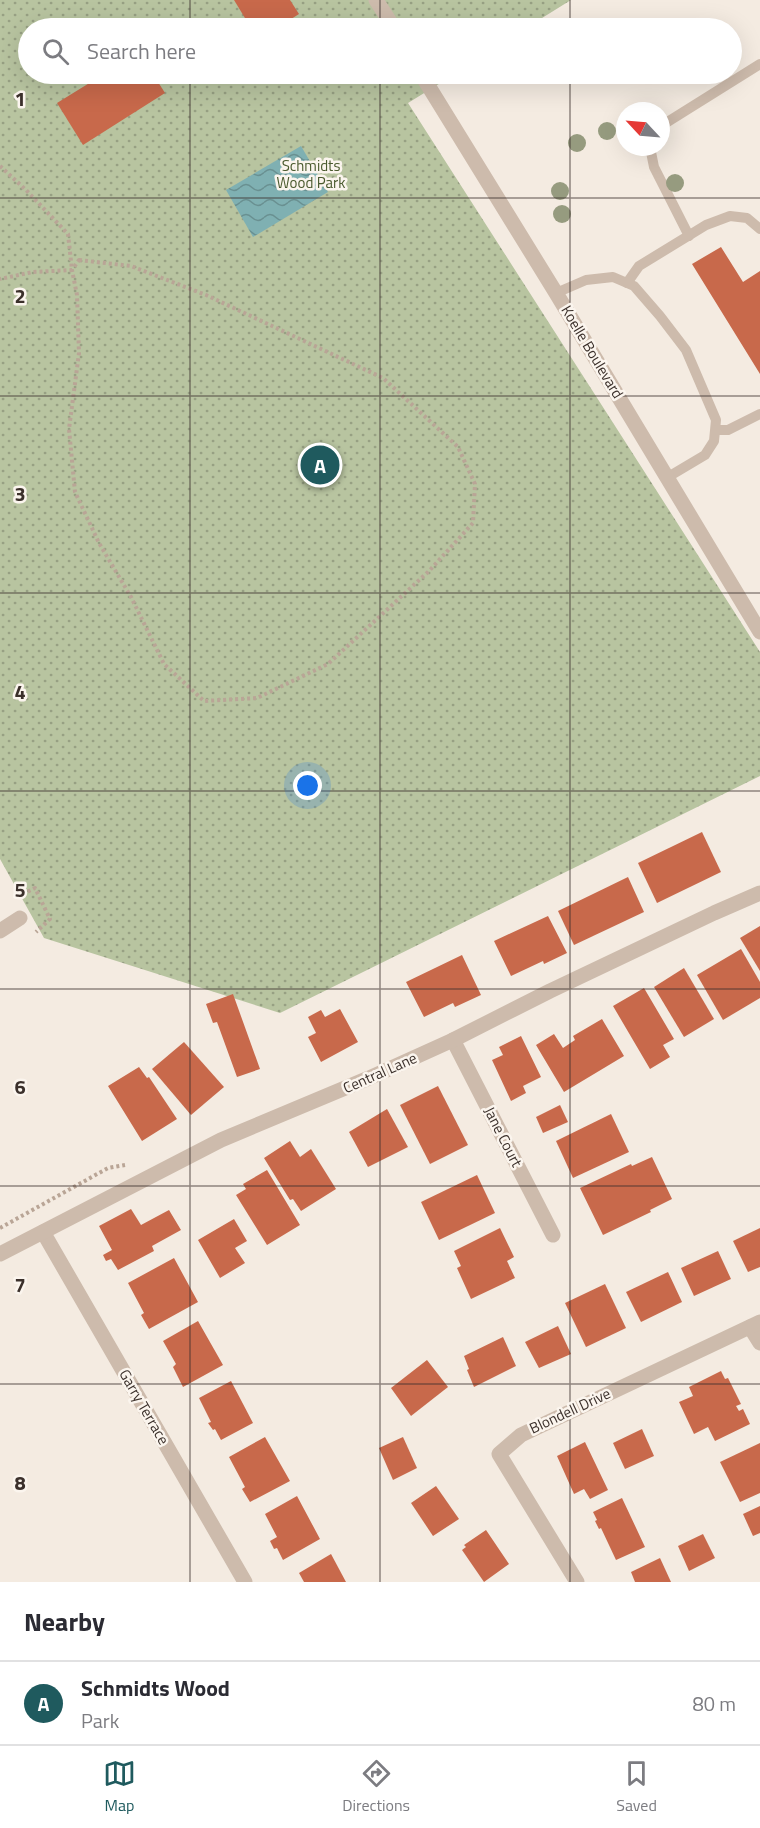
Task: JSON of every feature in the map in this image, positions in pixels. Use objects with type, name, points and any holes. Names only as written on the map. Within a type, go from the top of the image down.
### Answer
[{"type":"street","points":[[376,0],[388,18]]},
{"type":"street","name":"Koelle Boulevard","points":[[428,84],[760,632]]},
{"type":"street","name":"Central Lane","points":[[0,1254],[221,1140],[453,1040],[714,912],[760,893]]},
{"type":"street","points":[[0,931],[20,918]]},
{"type":"street","name":"Jane Court","points":[[453,1040],[553,1235]]},
{"type":"street","name":"Garry Terrace","points":[[43,1232],[245,1582]]},
{"type":"street","points":[[755,1324],[760,1343]]},
{"type":"street","name":"Blondell Drive","points":[[577,1582],[499,1454],[521,1435],[755,1324]]},
{"type":"lane","points":[[742,75],[760,64]]},
{"type":"lane","points":[[670,120],[728,84]]},
{"type":"lane","points":[[652,156],[654,167],[689,236]]},
{"type":"lane","points":[[627,283],[639,266],[706,225],[730,216],[747,218],[760,229]]},
{"type":"lane","points":[[556,292],[586,280],[613,276],[634,286],[686,350],[716,420],[716,429],[714,441],[705,455],[668,477]]},
{"type":"lane","points":[[716,429],[728,430],[760,414]]},
{"type":"path","points":[[0,166],[68,234],[72,270],[77,295],[79,353],[69,429],[75,492],[99,543],[131,597],[164,664],[204,701],[257,698],[328,664],[429,571],[473,523],[475,484],[458,447],[383,378],[206,295],[131,266],[80,260],[72,270],[33,272],[0,279]]},
{"type":"green space","name":"Schmidts Wood Park","points":[[0,0],[571,0],[542,18],[18,18],[18,84],[439,84],[408,103],[760,652],[760,776],[280,1013],[44,938],[0,859]]},
{"type":"water","points":[[301,146],[328,192],[253,237],[226,190]]},
{"type":"building","points":[[234,0],[290,0],[299,14],[293,18],[245,18]]},
{"type":"building","points":[[88,84],[159,84],[165,93],[83,145],[57,103]]},
{"type":"building","points":[[721,247],[743,282],[760,271],[760,374],[692,264]]},
{"type":"building","points":[[702,832],[721,872],[657,903],[638,863]]},
{"type":"building","points":[[628,877],[644,912],[574,945],[558,911]]},
{"type":"building","points":[[548,916],[567,953],[511,976],[494,941]]},
{"type":"building","points":[[760,926],[760,971],[740,938]]},
{"type":"building","points":[[741,949],[760,982],[760,998],[723,1020],[697,975]]},
{"type":"building","points":[[462,955],[481,995],[455,1007],[453,1003],[424,1017],[406,982]]},
{"type":"building","points":[[684,968],[714,1019],[684,1037],[654,987]]},
{"type":"building","points":[[644,988],[674,1039],[663,1045],[670,1057],[650,1069],[613,1006]]},
{"type":"building","points":[[233,994],[260,1069],[237,1077],[217,1022],[213,1023],[206,1004]]},
{"type":"building","points":[[340,1009],[358,1042],[321,1062],[308,1037],[316,1033],[308,1017],[321,1010],[325,1017]]},
{"type":"building","points":[[602,1019],[624,1056],[564,1092],[536,1045],[554,1034],[563,1048],[575,1040],[573,1036]]},
{"type":"building","points":[[521,1036],[541,1077],[523,1086],[526,1093],[511,1101],[492,1060],[503,1055],[499,1047]]},
{"type":"building","points":[[184,1042],[224,1087],[191,1115],[152,1069]]},
{"type":"building","points":[[139,1067],[147,1078],[149,1077],[177,1119],[142,1141],[108,1086]]},
{"type":"building","points":[[438,1086],[468,1145],[430,1164],[400,1105]]},
{"type":"building","points":[[560,1105],[568,1122],[543,1133],[536,1117]]},
{"type":"building","points":[[387,1109],[408,1147],[368,1167],[349,1132]]},
{"type":"building","points":[[611,1114],[629,1152],[573,1178],[556,1141]]},
{"type":"building","points":[[290,1141],[300,1157],[311,1149],[336,1189],[301,1211],[293,1199],[290,1200],[264,1158]]},
{"type":"building","points":[[652,1157],[672,1199],[650,1210],[651,1212],[603,1235],[580,1188],[631,1164],[632,1166]]},
{"type":"building","points":[[267,1170],[300,1225],[267,1245],[236,1195],[246,1189],[243,1184]]},
{"type":"building","points":[[477,1175],[495,1213],[439,1240],[421,1202]]},
{"type":"building","points":[[131,1209],[141,1225],[169,1210],[181,1230],[152,1246],[154,1251],[118,1270],[111,1259],[106,1261],[103,1255],[112,1250],[99,1226]]},
{"type":"building","points":[[234,1219],[247,1241],[235,1248],[245,1263],[220,1278],[198,1240]]},
{"type":"building","points":[[500,1228],[514,1257],[507,1261],[515,1278],[471,1299],[457,1268],[461,1266],[454,1251]]},
{"type":"building","points":[[760,1228],[760,1267],[748,1272],[733,1241]]},
{"type":"building","points":[[718,1251],[731,1279],[694,1296],[681,1268]]},
{"type":"building","points":[[174,1258],[198,1302],[149,1329],[141,1315],[144,1313],[128,1283]]},
{"type":"building","points":[[668,1272],[682,1302],[641,1322],[626,1292]]},
{"type":"building","points":[[605,1284],[626,1328],[586,1347],[565,1303]]},
{"type":"building","points":[[198,1321],[223,1365],[183,1387],[173,1367],[176,1364],[163,1341]]},
{"type":"building","points":[[558,1326],[571,1354],[539,1368],[525,1342]]},
{"type":"building","points":[[503,1337],[516,1366],[474,1387],[464,1356]]},
{"type":"building","points":[[427,1360],[448,1387],[411,1416],[391,1388]]},
{"type":"building","points":[[721,1371],[725,1379],[728,1378],[741,1404],[736,1406],[739,1411],[743,1409],[750,1424],[715,1441],[708,1427],[694,1434],[679,1402],[693,1396],[689,1387]]},
{"type":"building","points":[[231,1381],[253,1423],[221,1440],[215,1429],[213,1430],[208,1423],[211,1422],[199,1398]]},
{"type":"building","points":[[642,1429],[654,1456],[625,1469],[613,1443]]},
{"type":"building","points":[[265,1437],[290,1481],[250,1502],[242,1489],[245,1487],[229,1457]]},
{"type":"building","points":[[403,1437],[417,1468],[393,1480],[379,1448]]},
{"type":"building","points":[[585,1442],[608,1490],[590,1499],[584,1489],[574,1494],[557,1456]]},
{"type":"building","points":[[760,1443],[760,1493],[740,1502],[720,1462]]},
{"type":"building","points":[[436,1486],[459,1519],[433,1536],[411,1503]]},
{"type":"building","points":[[297,1496],[320,1539],[283,1560],[277,1548],[274,1549],[270,1541],[277,1537],[265,1514]]},
{"type":"building","points":[[622,1498],[645,1547],[616,1560],[601,1528],[599,1529],[595,1521],[597,1520],[593,1512]]},
{"type":"building","points":[[760,1506],[760,1533],[753,1536],[743,1514]]},
{"type":"building","points":[[486,1530],[509,1564],[484,1582],[462,1550],[466,1547],[464,1545]]},
{"type":"building","points":[[703,1534],[715,1558],[689,1571],[678,1546]]},
{"type":"building","points":[[331,1554],[346,1582],[304,1582],[299,1573]]},
{"type":"building","points":[[660,1558],[671,1582],[635,1582],[631,1572]]},
{"type":"place","name":"Schmidts Wood","points":[[320,465]]}]
